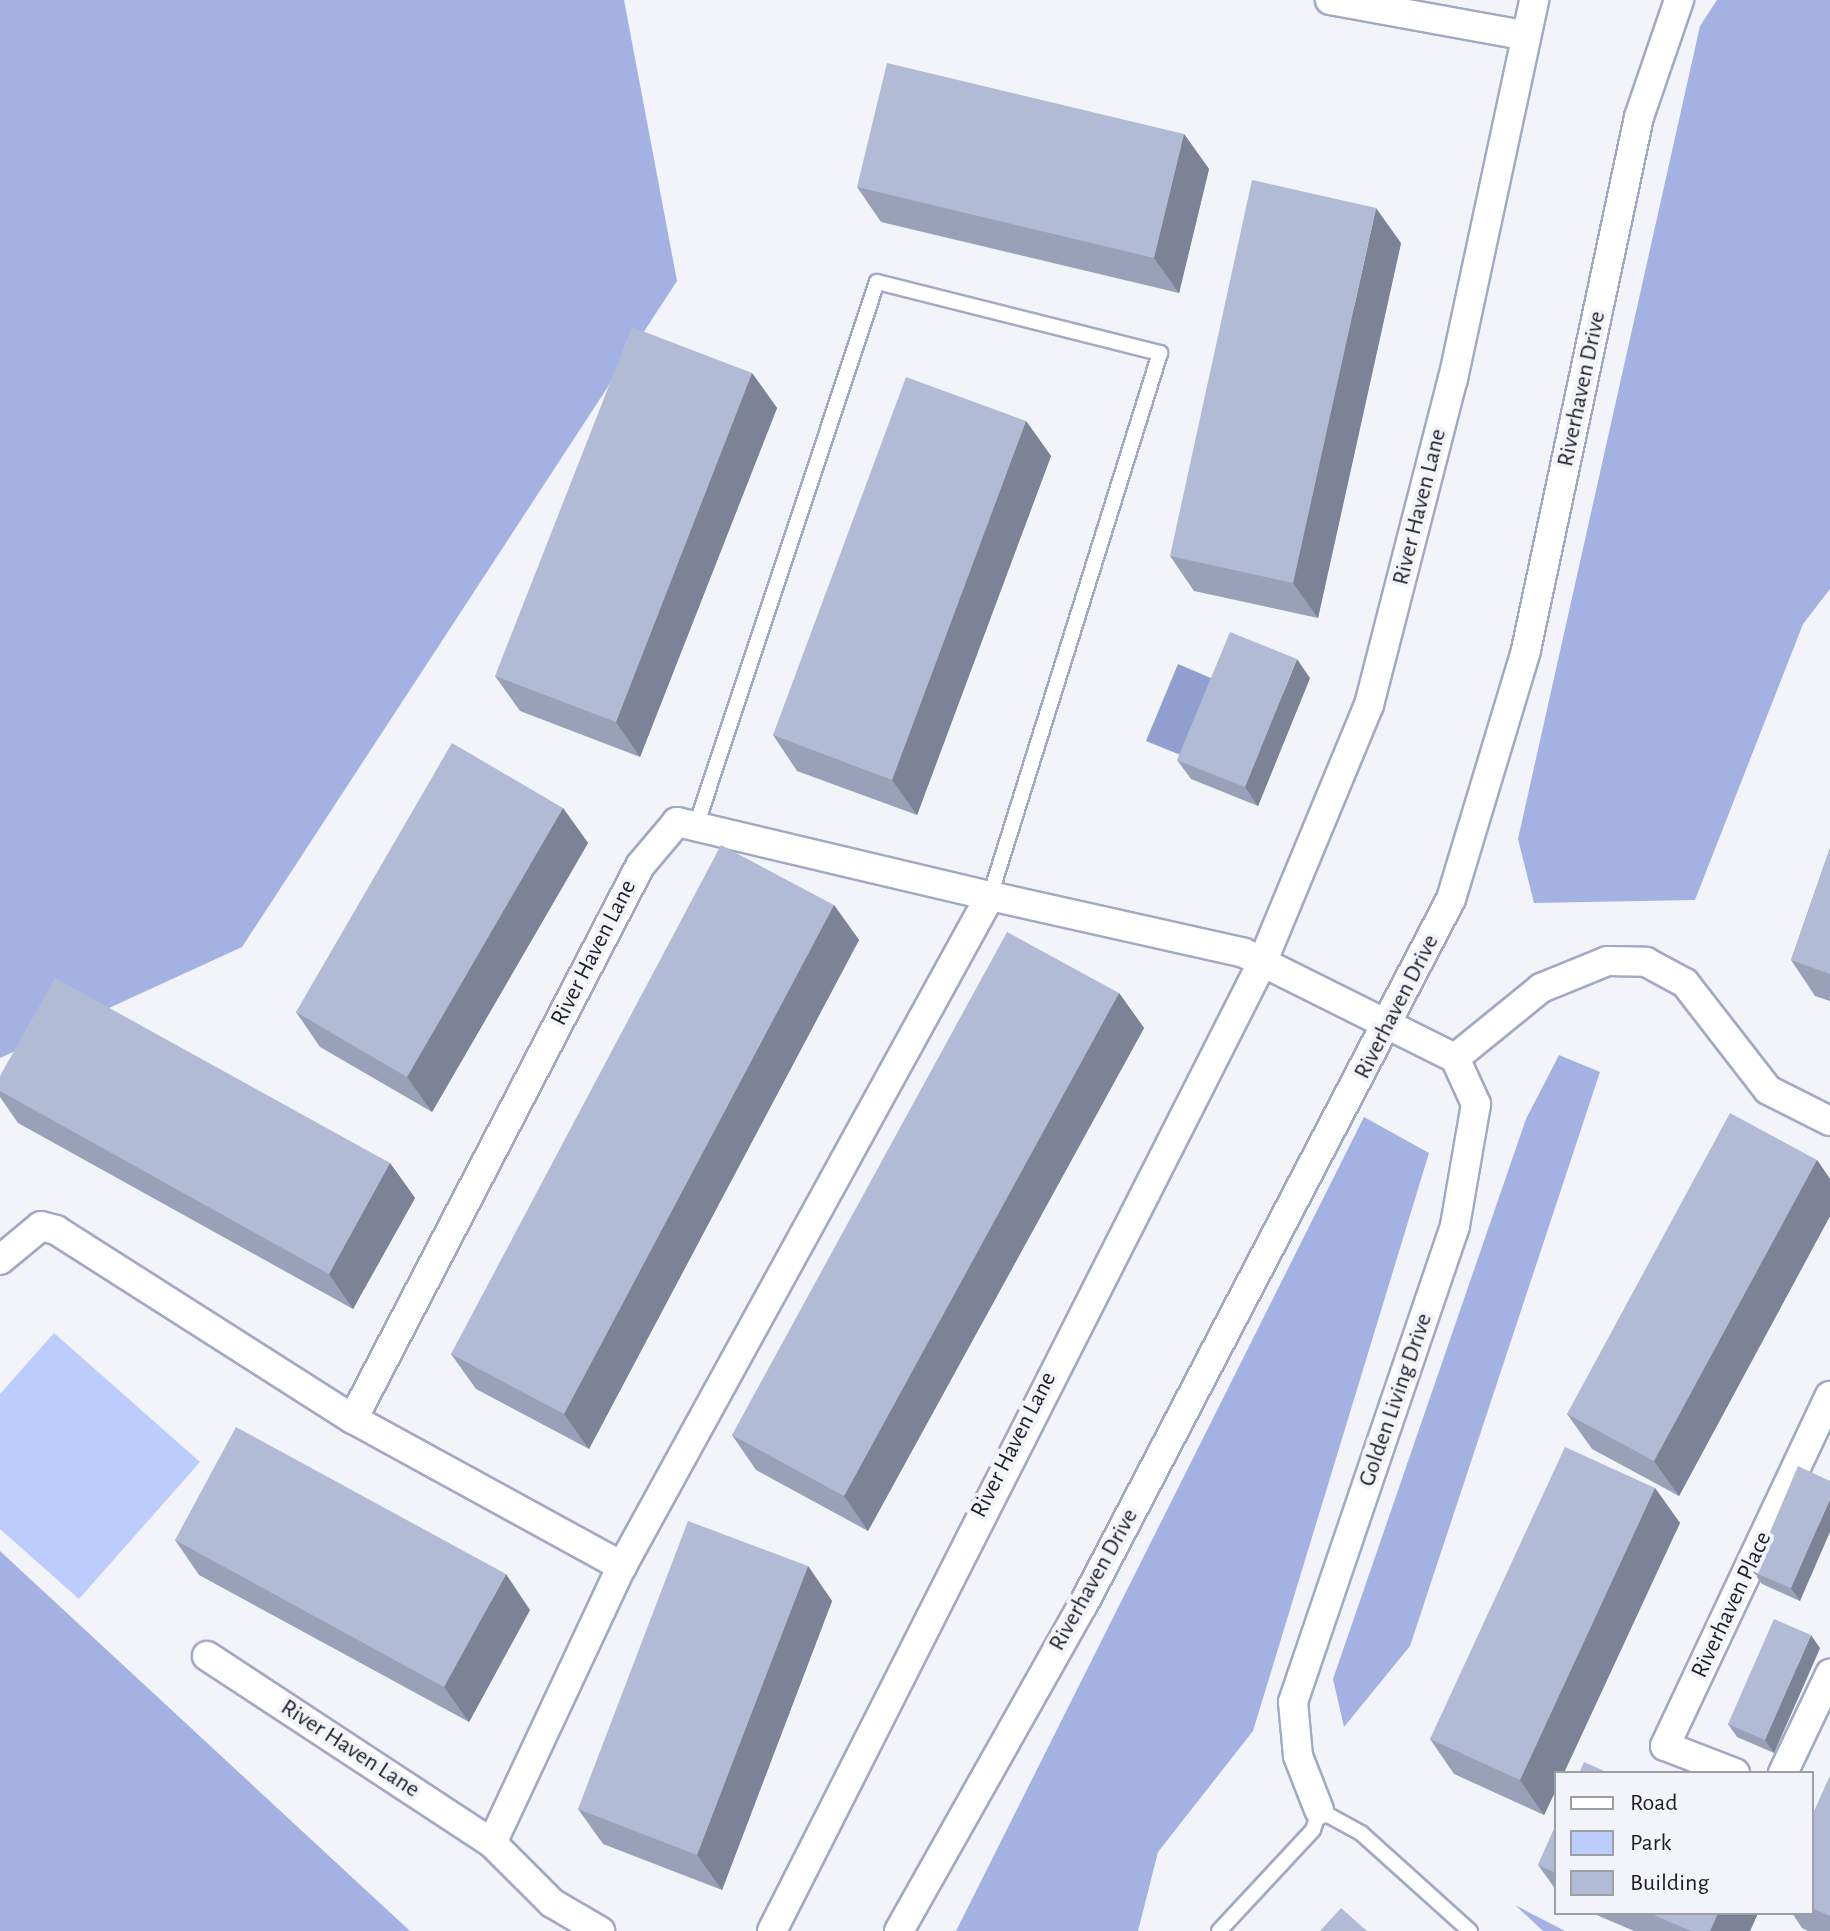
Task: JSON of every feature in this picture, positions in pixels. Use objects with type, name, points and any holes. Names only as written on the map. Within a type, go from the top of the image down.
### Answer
[{"type":"street","points":[[1330,0],[1522,35]]},
{"type":"street","name":"River Haven Lane","points":[[772,1931],[1262,963],[1369,705],[1453,379],[1522,35],[1534,0]]},
{"type":"street","name":"Riverhaven Drive","points":[[899,1931],[1083,1605],[1389,1027],[1451,899],[1526,650],[1639,117],[1679,0]]},
{"type":"street","name":"River Haven Lane","points":[[353,1419],[640,866],[677,822],[696,826]]},
{"type":"street","points":[[696,826],[1262,963],[1455,1058],[1541,988],[1607,961],[1646,962],[1685,983],[1768,1090],[1830,1121]]},
{"type":"street","points":[[492,1843],[622,1566],[990,896]]},
{"type":"street","name":"Golden Living Drive","points":[[1319,1810],[1298,1756],[1293,1702],[1455,1226],[1476,1104],[1455,1058]]},
{"type":"street","points":[[0,1260],[41,1226],[56,1230],[353,1419],[622,1566]]},
{"type":"street","name":"Riverhaven Place","points":[[1730,1771],[1665,1746],[1830,1396]]},
{"type":"street","name":"River Haven Lane","points":[[207,1656],[492,1843],[552,1903],[600,1931]]},
{"type":"street","points":[[1784,1771],[1830,1674]]},
{"type":"lane","points":[[696,826],[877,282],[1160,353],[990,896]]},
{"type":"lane","points":[[1219,1931],[1313,1830],[1319,1810],[1361,1833],[1470,1931]]},
{"type":"green space","points":[[54,1333],[200,1462],[79,1599],[0,1529],[0,1394]]},
{"type":"shaded area","points":[[0,0],[624,0],[677,281],[242,947],[0,1058]]},
{"type":"shaded area","points":[[1717,0],[1830,0],[1830,589],[1803,624],[1695,900],[1534,903],[1518,839],[1700,26]]},
{"type":"shaded area","points":[[1178,664],[1218,681],[1188,758],[1146,741]]},
{"type":"shaded area","points":[[1559,1055],[1600,1072],[1410,1646],[1344,1727],[1333,1679],[1526,1119]]},
{"type":"shaded area","points":[[1364,1117],[1429,1153],[1253,1731],[1158,1852],[1138,1931],[956,1931]]},
{"type":"shaded area","points":[[0,1551],[410,1931],[0,1931]]},
{"type":"shaded area","points":[[1515,1905],[1565,1931],[1543,1931]]},
{"type":"building","points":[[887,63],[1184,134],[1154,258],[857,187]]},
{"type":"building","points":[[1252,180],[1376,208],[1293,583],[1170,556]]},
{"type":"building","points":[[632,327],[752,373],[616,722],[495,676]]},
{"type":"building","points":[[906,377],[1026,421],[892,780],[773,735]]},
{"type":"building","points":[[1230,632],[1297,659],[1245,787],[1177,760]]},
{"type":"building","points":[[452,743],[563,808],[407,1077],[296,1012]]},
{"type":"building","points":[[721,845],[834,905],[564,1414],[451,1354]]},
{"type":"building","points":[[1830,848],[1830,974],[1791,960]]},
{"type":"building","points":[[1007,932],[1119,993],[844,1496],[732,1435]]},
{"type":"building","points":[[55,978],[390,1163],[329,1274],[0,1091],[0,1076]]},
{"type":"building","points":[[1730,1113],[1817,1160],[1654,1461],[1567,1414]]},
{"type":"building","points":[[236,1427],[506,1574],[444,1687],[175,1540]]},
{"type":"building","points":[[1565,1447],[1655,1488],[1520,1780],[1430,1739]]},
{"type":"building","points":[[1798,1466],[1830,1481],[1830,1499],[1791,1588],[1753,1572]]},
{"type":"building","points":[[688,1521],[808,1566],[697,1855],[578,1809]]},
{"type":"building","points":[[1774,1619],[1811,1635],[1765,1740],[1728,1724]]},
{"type":"building","points":[[1584,1762],[1604,1771],[1580,1771]]},
{"type":"building","points":[[1830,1776],[1830,1916],[1814,1909],[1814,1812]]},
{"type":"building","points":[[1554,1829],[1554,1872],[1538,1865]]},
{"type":"building","points":[[1341,1908],[1367,1931],[1320,1931]]},
{"type":"building","points":[[1654,1915],[1717,1915],[1710,1931],[1691,1931]]}]
